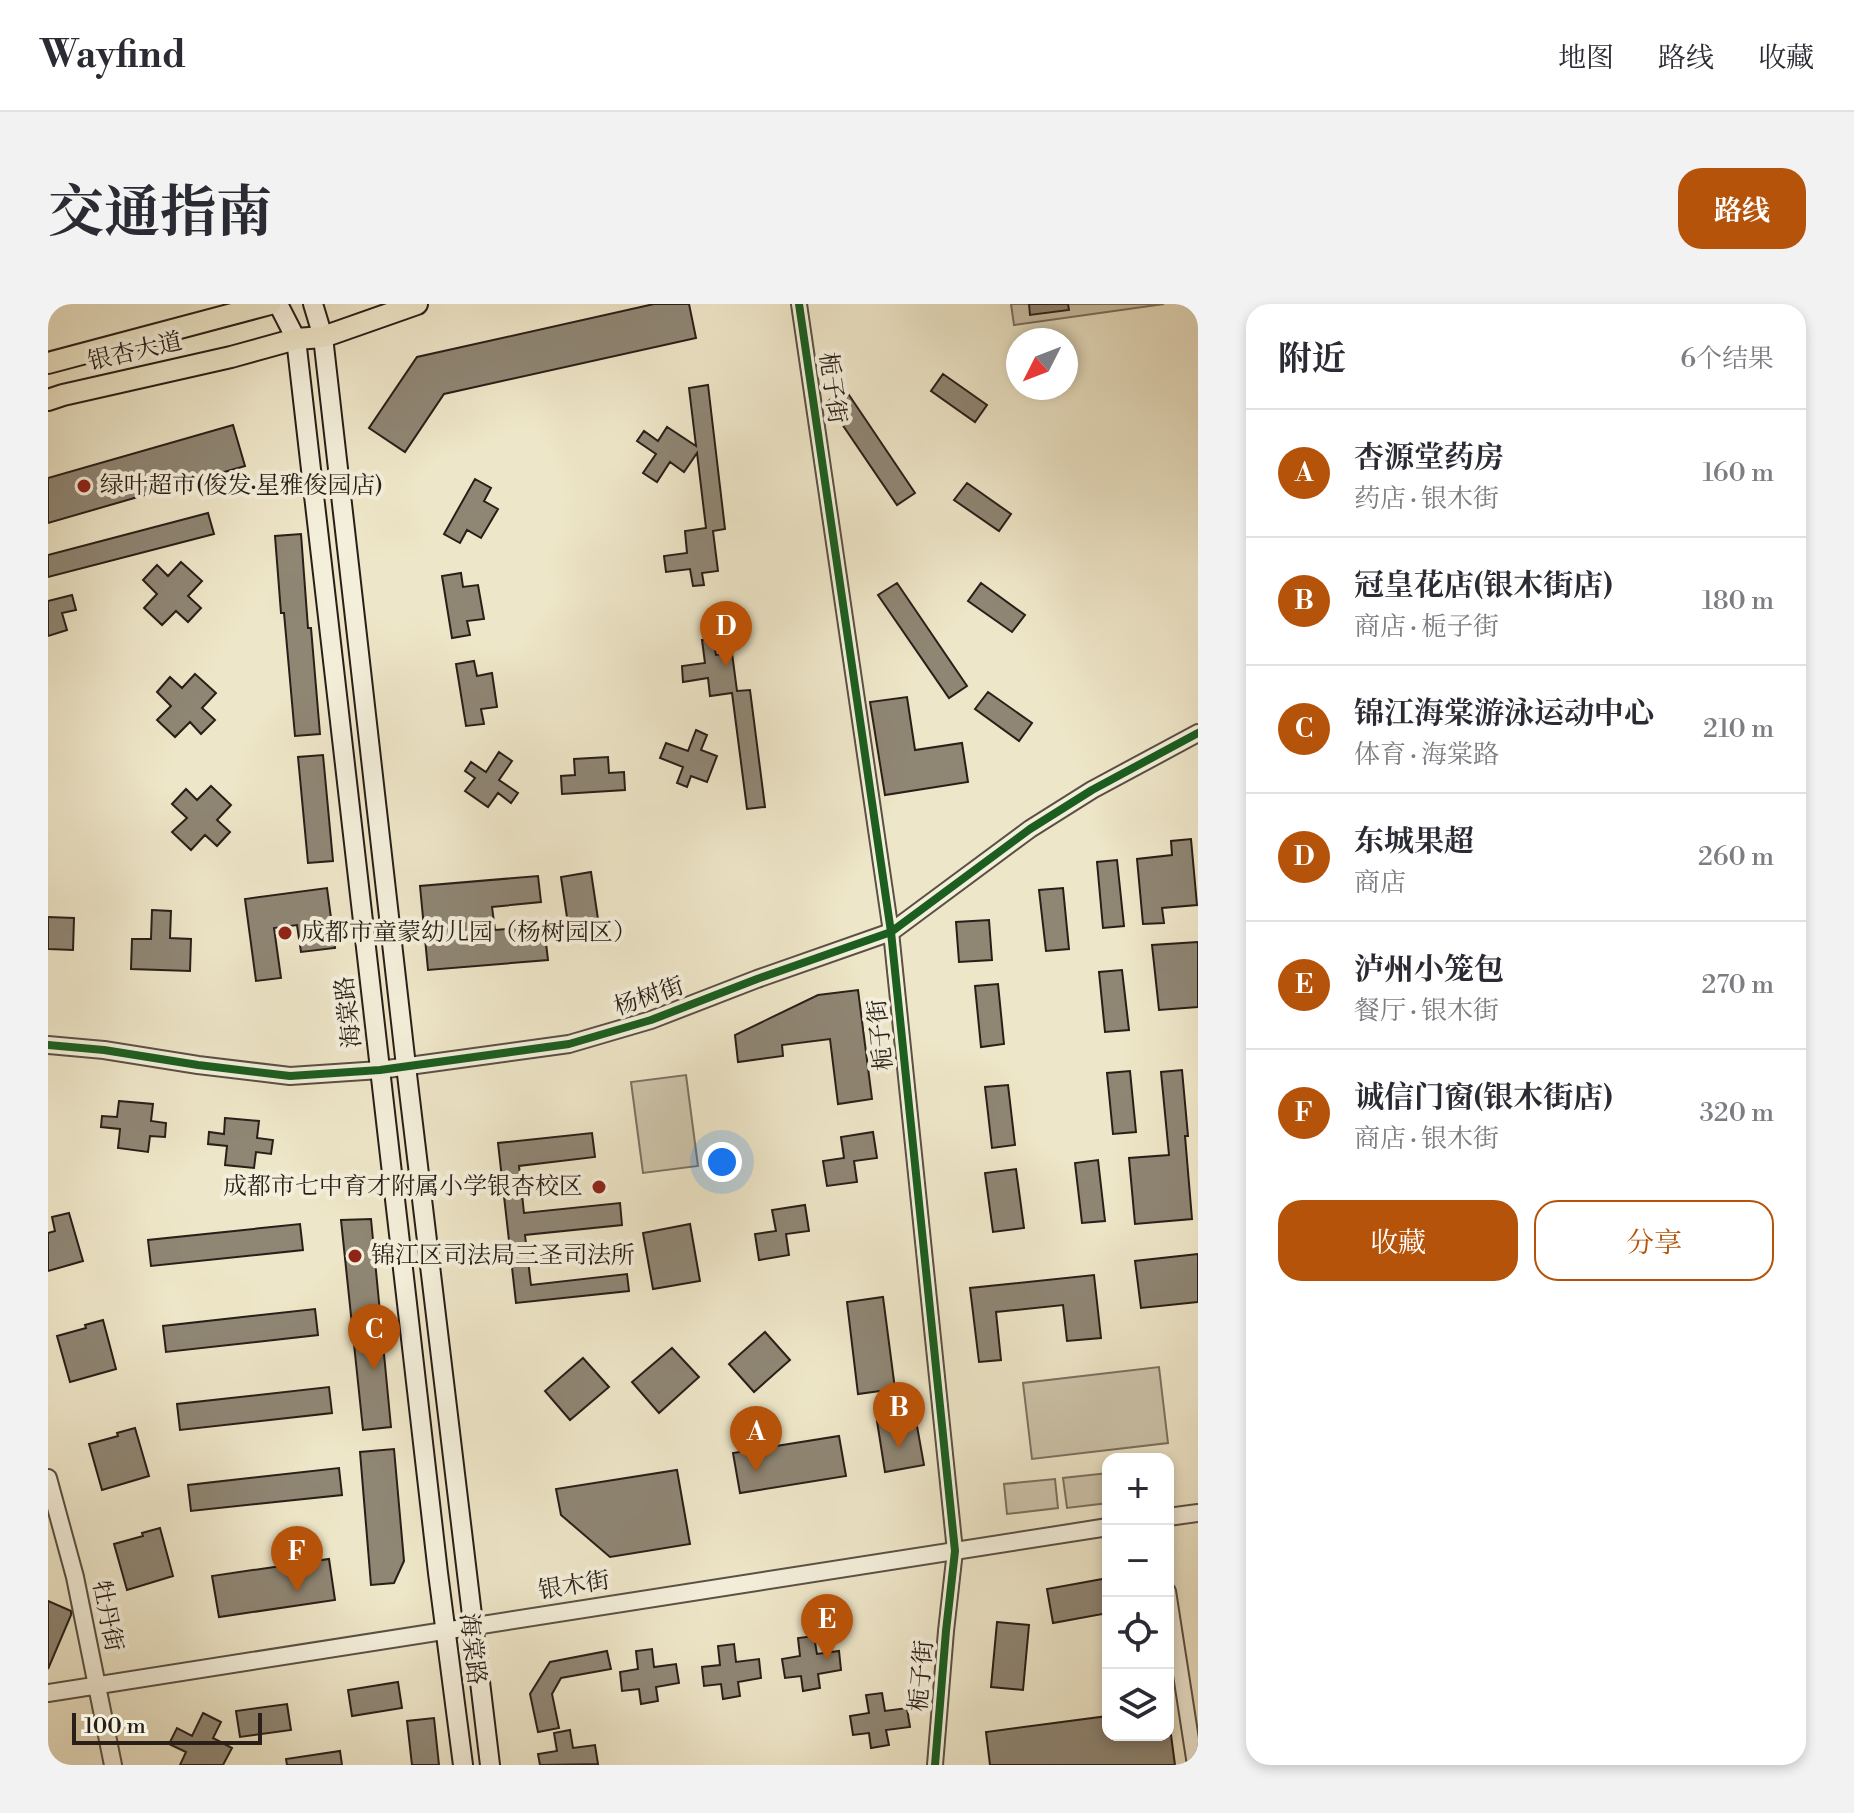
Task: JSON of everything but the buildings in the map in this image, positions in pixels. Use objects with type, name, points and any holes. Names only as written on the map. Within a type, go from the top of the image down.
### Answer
[{"type":"main road","name":"银杏大道","points":[[48,363],[270,304]]},
{"type":"main road","name":"海棠路","points":[[278,304],[296,339],[463,1765]]},
{"type":"main road","name":"海棠路","points":[[313,304],[323,337],[490,1765]]},
{"type":"main road","name":"银杏大道","points":[[48,400],[296,339],[323,337],[417,304]]},
{"type":"street","name":"栀子街","points":[[799,304],[891,932],[955,1551],[935,1765]]},
{"type":"street","name":"杨树街","points":[[48,1045],[290,1076],[380,1070],[569,1044],[651,1020],[891,932],[1030,829],[1092,790],[1198,733]]},
{"type":"street","name":"牡丹街","points":[[48,1478],[75,1577],[113,1765]]},
{"type":"street","points":[[1174,1516],[1198,1513]]},
{"type":"street","name":"银木街","points":[[48,1693],[1102,1528]]},
{"type":"street","points":[[1169,1597],[1195,1765]]},
{"type":"shaded area","points":[[1011,304],[1164,304],[1014,325]]},
{"type":"shaded area","points":[[686,1075],[698,1166],[643,1173],[631,1082]]},
{"type":"shaded area","points":[[1159,1367],[1168,1443],[1032,1459],[1023,1383]]},
{"type":"shaded area","points":[[1102,1474],[1102,1504],[1067,1508],[1063,1478]]},
{"type":"shaded area","points":[[1055,1479],[1058,1508],[1007,1514],[1004,1484]]},
{"type":"cycle path","points":[[799,304],[891,932],[955,1551],[935,1765]]},
{"type":"cycle path","points":[[48,1045],[290,1076],[380,1070],[569,1044],[651,1020],[891,932],[1030,829],[1092,790],[1198,733]]},
{"type":"place","name":"绿叶超市(俊发·星雅俊园店)","points":[[84,486]]},
{"type":"place","name":"东城果超","points":[[726,667]]},
{"type":"place","name":"成都市童蒙幼儿园（杨树园区）","points":[[285,933]]},
{"type":"place","name":"成都市七中育才附属小学银杏校区","points":[[599,1187]]},
{"type":"place","name":"锦江区司法局三圣司法所","points":[[355,1256]]},
{"type":"place","name":"锦江海棠游泳运动中心","points":[[374,1370]]},
{"type":"place","name":"冠皇花店(银木街店)","points":[[899,1448]]},
{"type":"place","name":"杏源堂药房","points":[[756,1472]]},
{"type":"place","name":"诚信门窗(银木街店)","points":[[297,1592]]},
{"type":"place","name":"泸州小笼包","points":[[827,1660]]}]
